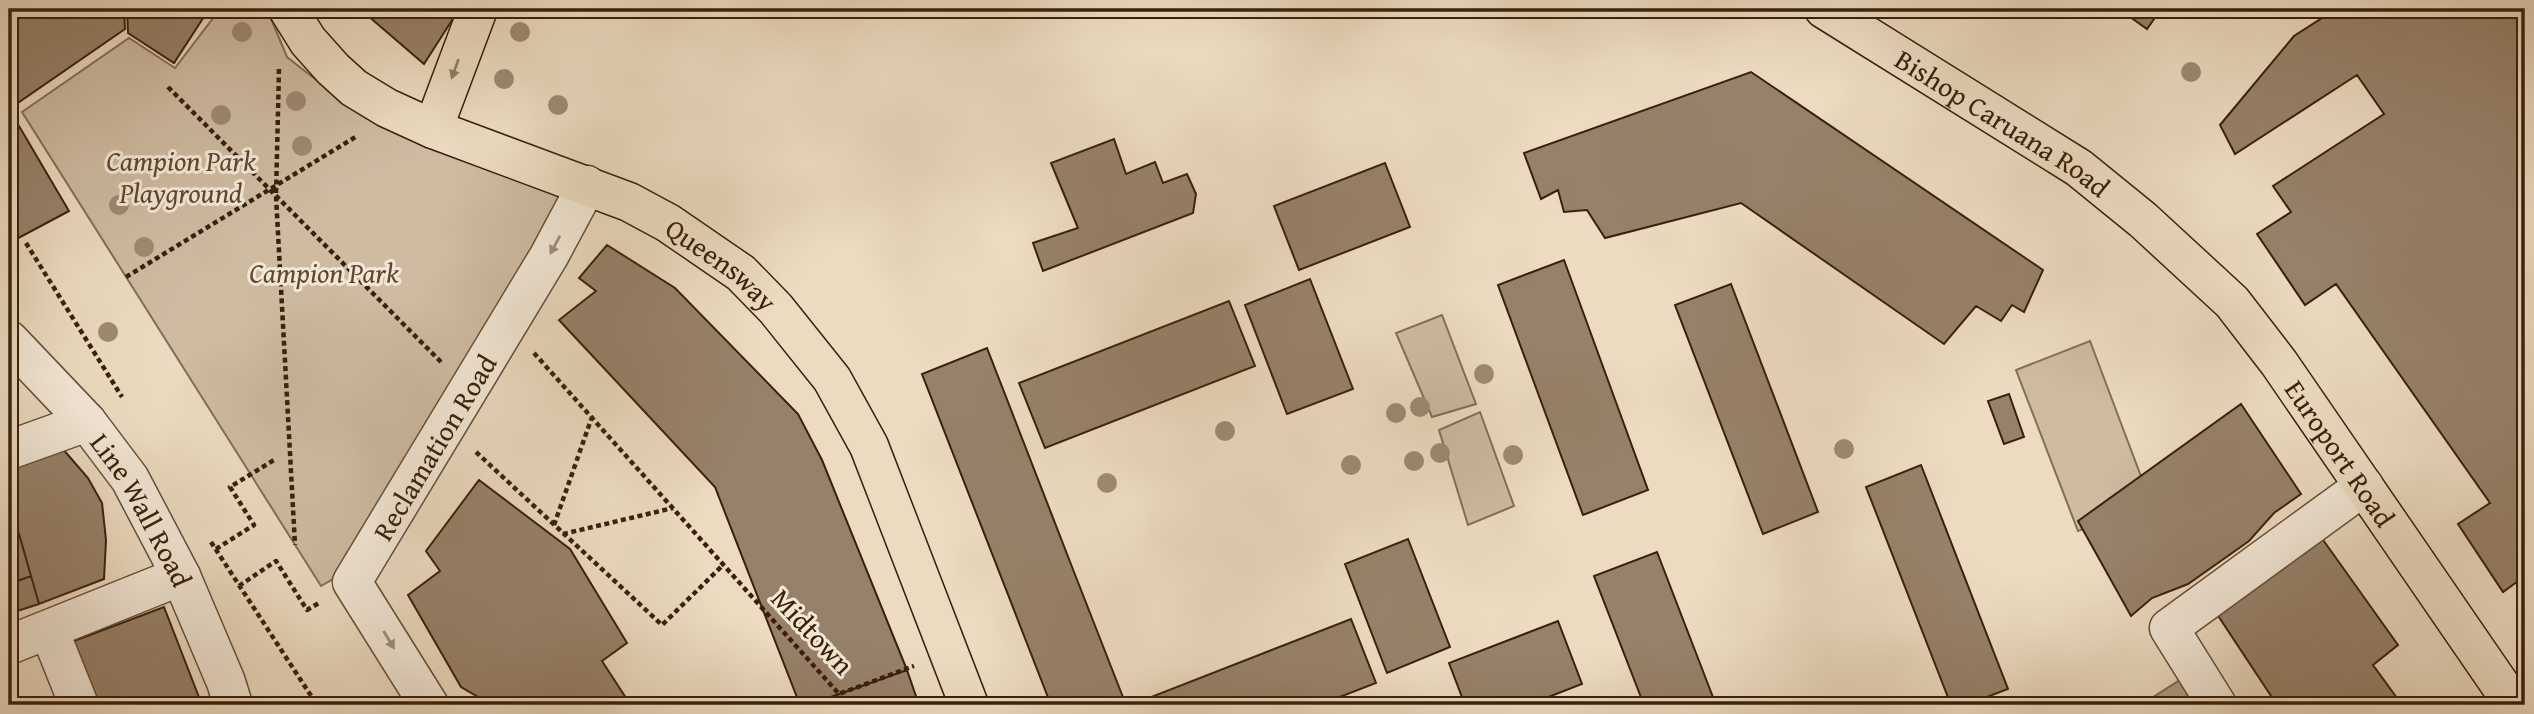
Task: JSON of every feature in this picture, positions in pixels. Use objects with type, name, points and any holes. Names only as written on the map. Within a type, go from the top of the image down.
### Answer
[{"type":"main road","name":"Queensway","points":[[288,9],[298,27],[333,69],[354,88],[433,128],[629,202],[668,223],[741,273],[776,309],[832,379],[869,446],[969,705]]},
{"type":"main road","points":[[433,128],[478,9]]},
{"type":"main road","name":"Bishop Caruana Road","points":[[1824,9],[2079,168],[2143,220]]},
{"type":"main road","name":"Europort Road","points":[[2143,220],[2232,302],[2279,363],[2514,705]]},
{"type":"street","name":"Reclamation Road","points":[[352,582],[549,256],[587,185]]},
{"type":"street","name":"Line Wall Road","points":[[9,340],[87,422],[130,479],[181,576],[226,682],[233,705]]},
{"type":"street","points":[[9,450],[87,422]]},
{"type":"street","points":[[2217,705],[2169,628],[2364,486]]},
{"type":"street","points":[[9,645],[181,576]]},
{"type":"street","points":[[352,582],[429,705]]},
{"type":"street","points":[[49,629],[79,705]]},
{"type":"path","points":[[279,62],[276,196],[295,545]]},
{"type":"path","points":[[168,87],[468,390]]},
{"type":"path","points":[[126,277],[397,112]]},
{"type":"path","name":"Midtown","points":[[508,324],[839,694],[921,664]]},
{"type":"path","points":[[554,525],[592,417]]},
{"type":"path","points":[[447,425],[662,625],[723,565]]},
{"type":"path","points":[[216,549],[254,525],[230,487],[274,460]]},
{"type":"path","points":[[563,534],[673,508]]},
{"type":"path","points":[[239,586],[276,561],[307,611],[352,582]]},
{"type":"green space","name":"Campion Park","points":[[220,9],[267,9],[287,57],[329,90],[567,191],[347,571],[321,586],[22,112],[129,38],[175,68]]},
{"type":"green space","points":[[1442,315],[1476,404],[1432,417],[1396,333]]},
{"type":"green space","points":[[2090,341],[2151,503],[2078,531],[2016,370]]},
{"type":"green space","points":[[1480,412],[1514,506],[1468,525],[1439,430]]},
{"type":"shaded area","points":[[2183,678],[2200,705],[2144,703]]},
{"type":"building","points":[[9,9],[124,9],[125,29],[9,109]]},
{"type":"building","points":[[127,9],[209,9],[174,63],[128,33]]},
{"type":"building","points":[[360,9],[446,9],[456,14],[424,64]]},
{"type":"building","points":[[2119,9],[2161,9],[2147,29]]},
{"type":"building","points":[[2336,9],[2525,9],[2525,576],[2503,592],[2458,524],[2490,503],[2336,284],[2305,305],[2257,234],[2291,212],[2273,186],[2384,114],[2357,75],[2235,154],[2220,125],[2294,36]]},
{"type":"building","points":[[1751,72],[2043,270],[2024,312],[2012,305],[2001,321],[1976,306],[1944,344],[1741,203],[1605,238],[1587,210],[1564,212],[1558,190],[1541,199],[1524,153]]},
{"type":"building","points":[[9,109],[69,211],[9,243]]},
{"type":"building","points":[[1114,139],[1126,174],[1155,162],[1163,183],[1187,174],[1196,194],[1193,213],[1043,271],[1033,243],[1078,228],[1051,163]]},
{"type":"building","points":[[1385,163],[1410,227],[1299,270],[1274,206]]},
{"type":"building","points":[[607,245],[675,288],[798,414],[822,460],[907,670],[809,705],[800,705],[715,487],[559,320],[596,291],[579,278]]},
{"type":"building","points":[[1564,260],[1648,490],[1583,515],[1498,285]]},
{"type":"building","points":[[1310,279],[1353,389],[1287,414],[1245,305]]},
{"type":"building","points":[[1731,284],[1818,512],[1763,534],[1675,305]]},
{"type":"building","points":[[1229,301],[1255,366],[1045,448],[1019,383]]},
{"type":"building","points":[[987,348],[1126,705],[1051,705],[922,374]]},
{"type":"building","points":[[2009,394],[2024,437],[2004,444],[1988,401]]},
{"type":"building","points":[[2241,404],[2301,494],[2274,513],[2249,541],[2188,584],[2152,598],[2131,616],[2078,521]]},
{"type":"building","points":[[62,448],[88,478],[102,503],[106,540],[104,579],[39,604],[9,499],[9,463]]},
{"type":"building","points":[[1921,465],[2008,689],[1966,705],[1951,705],[1866,487]]},
{"type":"building","points":[[479,480],[570,549],[627,643],[602,661],[628,701],[623,705],[492,705],[461,687],[408,595],[440,571],[426,551]]},
{"type":"building","points":[[9,499],[31,576],[9,584]]},
{"type":"building","points":[[2321,537],[2398,645],[2373,665],[2402,705],[2277,705],[2213,608]]},
{"type":"building","points":[[1408,539],[1450,647],[1387,673],[1345,564]]},
{"type":"building","points":[[1657,552],[1716,705],[1644,705],[1594,576]]},
{"type":"building","points":[[31,576],[39,604],[14,612],[9,597],[9,584]]},
{"type":"building","points":[[164,607],[202,705],[83,705],[74,641]]},
{"type":"building","points":[[1351,619],[1376,683],[1319,705],[1143,705],[1141,701]]},
{"type":"building","points":[[1558,621],[1582,684],[1528,705],[1465,705],[1449,663]]},
{"type":"building","points":[[907,670],[919,705],[809,705],[839,694]]},
{"type":"park label","name":"Campion Park Playground","points":[[181,176]]}]
